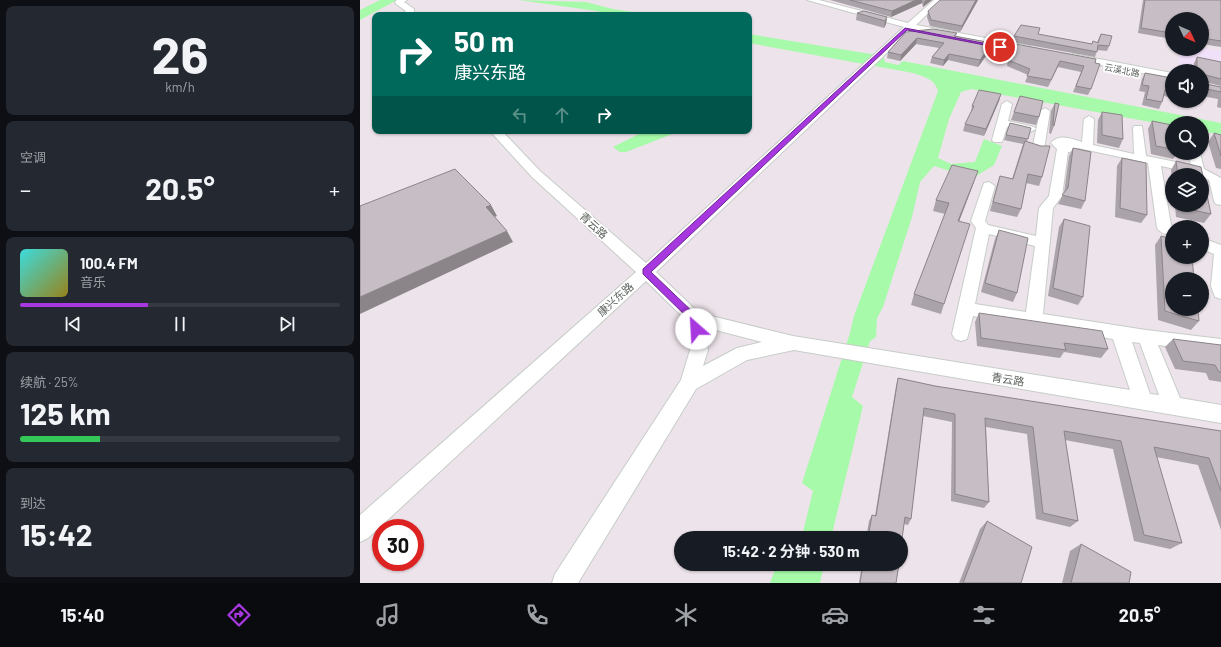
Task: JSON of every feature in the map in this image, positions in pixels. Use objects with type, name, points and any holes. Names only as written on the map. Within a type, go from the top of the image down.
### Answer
[{"type":"street","points":[[403,0],[399,2],[411,10],[408,12]]},
{"type":"street","points":[[811,0],[908,28],[1040,53]]},
{"type":"street","name":"康兴东路","points":[[360,530],[646,272],[862,70],[882,54],[938,0]]},
{"type":"street","name":"云溪北路","points":[[1165,75],[1063,57],[1165,79]]},
{"type":"street","points":[[998,140],[1007,104]]},
{"type":"street","points":[[1038,150],[1045,111]]},
{"type":"street","points":[[1087,146],[1089,119]]},
{"type":"street","points":[[1003,123],[1042,133],[1065,144],[1087,146],[1154,162],[1192,168]]},
{"type":"street","points":[[1138,128],[1140,158]]},
{"type":"street","name":"青云路","points":[[499,134],[536,174],[646,272],[694,318],[794,343],[1221,414]]},
{"type":"street","points":[[1034,319],[1046,208],[1055,196],[1065,144]]},
{"type":"street","points":[[1154,162],[1165,228]]},
{"type":"street","points":[[1209,175],[1215,178],[1221,201]]},
{"type":"street","points":[[989,186],[978,221],[983,228],[1042,242]]},
{"type":"street","points":[[961,334],[983,228]]},
{"type":"street","points":[[1209,247],[1221,253],[1219,286],[1221,293]]},
{"type":"street","points":[[966,309],[1146,337],[1221,346]]},
{"type":"street","points":[[564,583],[689,383],[699,350],[694,318]]},
{"type":"street","points":[[1120,333],[1143,401]]},
{"type":"street","points":[[1146,337],[1173,406]]},
{"type":"street","name":"青云路","points":[[689,383],[744,353],[794,343]]},
{"type":"shaded area","points":[[380,0],[397,0],[375,12],[372,12],[372,14],[360,20],[360,10]]},
{"type":"shaded area","points":[[518,0],[586,2],[632,12],[597,11]]},
{"type":"shaded area","points":[[752,34],[883,56],[885,62],[898,65],[903,61],[1185,116],[1165,116],[1165,125],[971,89],[961,92],[949,119],[938,158],[951,164],[975,162],[984,139],[1002,146],[994,165],[973,178],[934,166],[920,182],[912,217],[883,307],[877,318],[876,337],[870,341],[852,397],[863,406],[833,531],[803,531],[813,491],[802,483],[850,333],[854,316],[938,91],[937,87],[932,81],[913,73],[752,44]]},
{"type":"shaded area","points":[[1209,49],[1221,51],[1221,72],[1209,70],[1209,64],[1179,64],[1179,56],[1209,56]]},
{"type":"shaded area","points":[[1209,121],[1221,123],[1221,135],[1209,132]]},
{"type":"shaded area","points":[[639,134],[672,134],[626,152],[620,152],[613,147]]},
{"type":"shaded area","points":[[774,571],[823,571],[820,583],[770,583]]},
{"type":"building","points":[[850,0],[916,0],[892,11]]},
{"type":"building","points":[[940,0],[976,0],[962,26],[931,20],[928,11]]},
{"type":"building","points":[[1145,0],[1221,0],[1221,41],[1209,39],[1209,12],[1165,12],[1165,32],[1141,28]]},
{"type":"building","points":[[864,11],[887,17],[885,21],[857,13]]},
{"type":"building","points":[[1021,25],[1040,28],[1038,34],[1092,44],[1093,41],[1098,43],[1101,34],[1112,36],[1109,46],[1098,45],[1097,52],[1014,36]]},
{"type":"building","points":[[933,29],[957,33],[954,36],[992,43],[980,60],[949,54],[944,60],[932,57],[944,43],[917,38],[901,55],[888,52],[906,32]]},
{"type":"building","points":[[1010,43],[1096,59],[1095,63],[1100,64],[1091,89],[1076,86],[1084,66],[1060,61],[1051,80],[1027,76],[1030,69],[1008,60],[1014,52],[1006,50]]},
{"type":"building","points":[[1197,57],[1221,62],[1221,79],[1209,76],[1209,64],[1197,64]]},
{"type":"building","points":[[1145,73],[1165,77],[1165,90],[1162,102],[1146,99],[1149,86],[1142,85]]},
{"type":"building","points":[[1209,85],[1221,87],[1221,92],[1209,89]]},
{"type":"building","points":[[979,90],[1001,94],[986,129],[965,124],[974,106],[972,106]]},
{"type":"building","points":[[1020,96],[1043,101],[1039,117],[1014,112]]},
{"type":"building","points":[[1055,103],[1059,104],[1054,126],[1053,125]]},
{"type":"building","points":[[1102,112],[1122,115],[1123,139],[1102,135]]},
{"type":"building","points":[[1152,121],[1165,124],[1165,148],[1156,146]]},
{"type":"building","points":[[1010,123],[1031,128],[1028,139],[1006,135]]},
{"type":"building","points":[[1214,133],[1221,135],[1221,156]]},
{"type":"building","points":[[1025,141],[1041,146],[1050,146],[1042,177],[1028,174],[1021,209],[993,202],[1000,176],[1013,179]]},
{"type":"building","points":[[1073,148],[1091,152],[1085,201],[1062,195],[1068,188]]},
{"type":"building","points":[[1122,158],[1146,163],[1147,215],[1120,208]]},
{"type":"building","points":[[1176,161],[1201,168],[1177,168]]},
{"type":"building","points":[[952,165],[978,171],[958,221],[970,224],[944,304],[914,294],[949,203],[936,200]]},
{"type":"building","points":[[455,169],[491,205],[486,207],[507,231],[360,297],[360,206]]},
{"type":"building","points":[[1209,205],[1211,214],[1202,212],[1209,212]]},
{"type":"building","points":[[1064,219],[1090,226],[1083,297],[1053,288]]},
{"type":"building","points":[[999,230],[1028,238],[1017,293],[985,283]]},
{"type":"building","points":[[1161,236],[1165,237],[1165,264],[1193,264],[1193,272],[1165,272],[1165,311]]},
{"type":"building","points":[[979,313],[1102,331],[1108,349],[1064,343],[1066,350],[981,338]]},
{"type":"building","points":[[1182,316],[1199,316],[1199,321]]},
{"type":"building","points":[[1173,339],[1221,345],[1221,372],[1219,372],[1215,365],[1183,361]]},
{"type":"building","points":[[898,378],[935,386],[1221,431],[1221,491],[1209,458],[1154,447],[1182,543],[1144,535],[1121,441],[1064,431],[1078,521],[1043,513],[1033,427],[985,418],[989,502],[955,494],[955,414],[924,408],[911,519],[905,517],[903,531],[869,531],[872,515],[876,516]]},
{"type":"building","points":[[987,521],[1032,547],[1021,583],[963,583]]},
{"type":"building","points":[[1081,544],[1131,572],[1129,583],[1071,583]]},
{"type":"building","points":[[862,571],[898,571],[896,583],[860,583]]},
{"type":"route","points":[[696,329],[694,318],[646,272],[862,70],[882,54],[906,29],[1000,47]]}]
